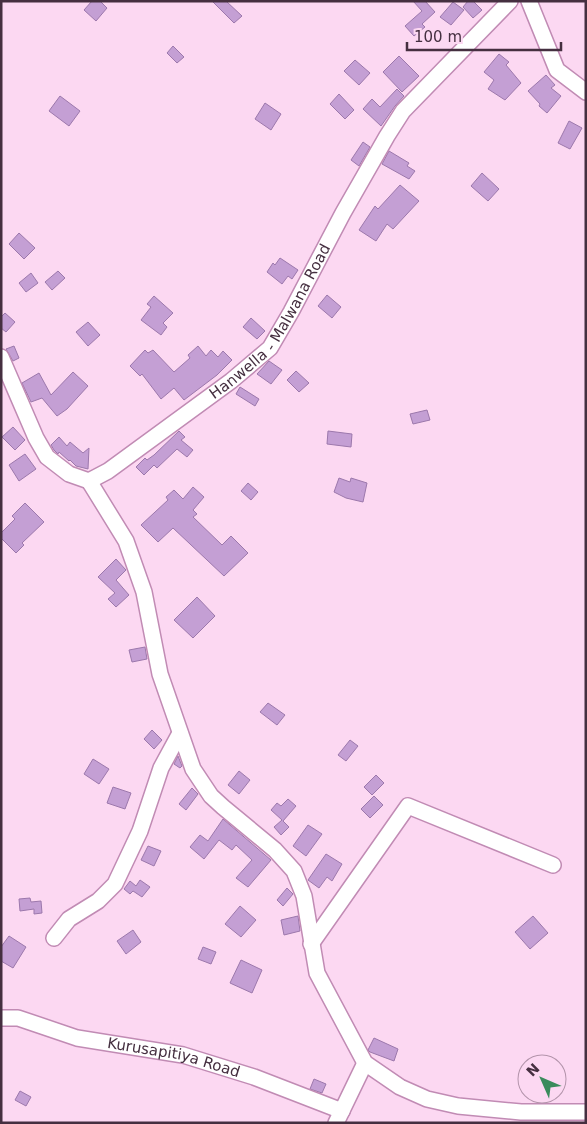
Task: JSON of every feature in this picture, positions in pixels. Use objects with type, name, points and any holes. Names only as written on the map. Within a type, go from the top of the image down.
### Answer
[{"type":"street","name":"Hanwella - Malwana Road","points":[[89,481],[108,471],[231,381],[270,348],[387,136],[403,111],[510,1]]},
{"type":"street","points":[[529,1],[557,70],[586,92]]},
{"type":"street","points":[[1,357],[36,438],[48,457],[69,474],[89,481],[126,541],[144,592],[160,674],[193,769],[211,796],[276,850],[294,871],[304,896],[317,974],[365,1063],[400,1087],[427,1099],[458,1106],[529,1117],[586,1112]]},
{"type":"street","points":[[54,938],[69,918],[98,901],[115,884],[140,831],[161,768],[180,733]]},
{"type":"street","points":[[311,944],[408,806],[553,865]]},
{"type":"street","name":"Kurusapitiya Road","points":[[1,1018],[18,1018],[77,1038],[183,1055],[254,1077],[339,1117]]},
{"type":"street","points":[[339,1117],[365,1063]]},
{"type":"building","points":[[92,1],[100,1],[107,8],[96,21],[84,10]]},
{"type":"building","points":[[212,1],[226,1],[242,16],[234,23]]},
{"type":"building","points":[[413,1],[425,1],[435,12],[422,24],[425,27],[414,36],[405,26],[422,11]]},
{"type":"building","points":[[468,1],[473,1],[482,10],[473,18],[463,7]]},
{"type":"building","points":[[453,2],[464,10],[451,25],[440,17]]},
{"type":"building","points":[[173,46],[184,57],[177,63],[167,53]]},
{"type":"building","points":[[499,54],[509,62],[506,65],[521,83],[505,100],[488,89],[494,80],[484,72]]},
{"type":"building","points":[[399,56],[419,76],[402,92],[383,72]]},
{"type":"building","points":[[355,60],[370,73],[359,85],[344,71]]},
{"type":"building","points":[[546,75],[555,85],[551,88],[561,96],[547,113],[528,91]]},
{"type":"building","points":[[397,89],[404,96],[381,126],[363,109],[372,99],[380,107]]},
{"type":"building","points":[[339,94],[354,110],[345,119],[330,104]]},
{"type":"building","points":[[60,96],[80,111],[69,126],[49,111]]},
{"type":"building","points":[[265,103],[281,114],[271,130],[255,119]]},
{"type":"building","points":[[569,121],[582,128],[570,149],[558,143]]},
{"type":"building","points":[[363,142],[370,147],[359,166],[351,160]]},
{"type":"building","points":[[389,151],[409,163],[407,166],[415,171],[409,179],[382,164]]},
{"type":"building","points":[[482,173],[499,189],[488,201],[471,186]]},
{"type":"building","points":[[400,185],[419,201],[393,229],[387,224],[376,241],[359,230],[375,206],[378,209]]},
{"type":"building","points":[[19,233],[35,248],[24,259],[9,244]]},
{"type":"building","points":[[280,258],[298,270],[292,279],[288,276],[282,284],[267,272],[273,263],[275,265]]},
{"type":"building","points":[[58,271],[65,278],[52,290],[45,282]]},
{"type":"building","points":[[31,273],[38,283],[26,292],[19,283]]},
{"type":"building","points":[[327,295],[341,307],[332,318],[318,306]]},
{"type":"building","points":[[154,296],[173,313],[163,323],[167,327],[161,335],[141,320],[151,307],[147,304]]},
{"type":"building","points":[[5,313],[15,322],[6,332],[1,328],[1,317]]},
{"type":"building","points":[[251,318],[265,331],[257,339],[243,327]]},
{"type":"building","points":[[88,322],[100,335],[88,346],[76,332]]},
{"type":"building","points":[[14,346],[19,358],[13,361],[6,349]]},
{"type":"building","points":[[198,346],[206,356],[211,350],[218,357],[223,351],[232,360],[217,375],[184,400],[174,388],[161,399],[142,374],[140,376],[130,366],[145,350],[148,353],[153,350],[174,372],[190,358],[188,355]]},
{"type":"building","points":[[269,361],[282,370],[271,384],[257,374]]},
{"type":"building","points":[[296,371],[309,383],[299,392],[287,380]]},
{"type":"building","points":[[73,372],[88,386],[67,409],[57,416],[42,398],[31,402],[22,383],[39,373],[51,395]]},
{"type":"building","points":[[240,387],[259,399],[255,406],[236,394]]},
{"type":"building","points":[[427,410],[430,420],[413,424],[410,414]]},
{"type":"building","points":[[13,427],[25,440],[15,450],[2,437]]},
{"type":"building","points":[[179,431],[185,437],[181,440],[193,450],[187,457],[177,449],[157,468],[154,465],[144,475],[136,467],[145,458],[147,460],[154,455]]},
{"type":"building","points":[[328,431],[352,434],[351,447],[327,444]]},
{"type":"building","points":[[59,437],[67,446],[70,442],[83,453],[89,448],[88,469],[76,466],[54,450],[51,445]]},
{"type":"building","points":[[25,454],[36,469],[19,481],[9,465]]},
{"type":"building","points":[[339,478],[350,482],[351,478],[367,483],[363,502],[346,498],[334,492]]},
{"type":"building","points":[[248,483],[258,492],[251,500],[241,491]]},
{"type":"building","points":[[193,487],[204,497],[193,510],[197,514],[193,517],[222,545],[231,536],[248,553],[224,576],[173,528],[158,542],[141,525],[168,500],[166,497],[174,490],[183,499]]},
{"type":"building","points":[[25,503],[44,522],[22,543],[24,545],[16,553],[1,538],[1,533],[15,519],[12,516]]},
{"type":"building","points":[[116,559],[126,570],[116,580],[129,595],[116,607],[108,599],[115,593],[98,577]]},
{"type":"building","points":[[197,597],[215,616],[193,638],[174,620]]},
{"type":"building","points":[[145,647],[147,659],[132,662],[129,650]]},
{"type":"building","points":[[268,703],[285,715],[277,725],[260,712]]},
{"type":"building","points":[[152,730],[162,740],[154,749],[144,739]]},
{"type":"building","points":[[350,740],[358,746],[346,761],[338,755]]},
{"type":"building","points":[[178,756],[182,766],[180,768],[174,764]]},
{"type":"building","points":[[93,759],[109,769],[99,784],[84,774]]},
{"type":"building","points":[[239,771],[250,780],[239,794],[228,785]]},
{"type":"building","points":[[376,775],[384,783],[372,795],[364,787]]},
{"type":"building","points":[[113,787],[131,793],[125,809],[107,803]]},
{"type":"building","points":[[192,788],[198,794],[186,810],[179,804]]},
{"type":"building","points":[[374,796],[383,805],[370,818],[361,809]]},
{"type":"building","points":[[288,799],[296,806],[283,821],[289,827],[281,835],[274,827],[282,820],[271,810],[277,803],[281,806]]},
{"type":"building","points":[[223,819],[271,860],[248,887],[236,878],[252,860],[236,845],[232,850],[219,840],[204,859],[190,847],[200,835],[208,841]]},
{"type":"building","points":[[308,825],[322,834],[306,856],[293,846]]},
{"type":"building","points":[[148,846],[161,851],[154,866],[141,860]]},
{"type":"building","points":[[326,854],[342,864],[332,881],[327,877],[319,888],[308,880]]},
{"type":"building","points":[[140,880],[150,887],[142,897],[133,891],[130,894],[124,889],[130,881],[136,886]]},
{"type":"building","points":[[287,888],[293,894],[283,906],[277,900]]},
{"type":"building","points":[[30,898],[31,902],[41,901],[42,913],[34,914],[34,909],[20,911],[19,899]]},
{"type":"building","points":[[240,906],[256,920],[241,937],[225,924]]},
{"type":"building","points":[[298,916],[300,931],[284,935],[281,920]]},
{"type":"building","points":[[533,916],[548,933],[530,949],[515,932]]},
{"type":"building","points":[[133,930],[141,942],[126,954],[117,941]]},
{"type":"building","points":[[9,936],[26,947],[13,968],[1,961],[1,947]]},
{"type":"building","points":[[203,947],[216,952],[211,964],[198,959]]},
{"type":"building","points":[[241,960],[262,970],[252,993],[230,983]]},
{"type":"building","points":[[374,1038],[398,1049],[394,1061],[368,1050]]},
{"type":"building","points":[[314,1079],[326,1084],[322,1093],[310,1089]]},
{"type":"building","points":[[20,1091],[31,1097],[26,1106],[15,1100]]}]
